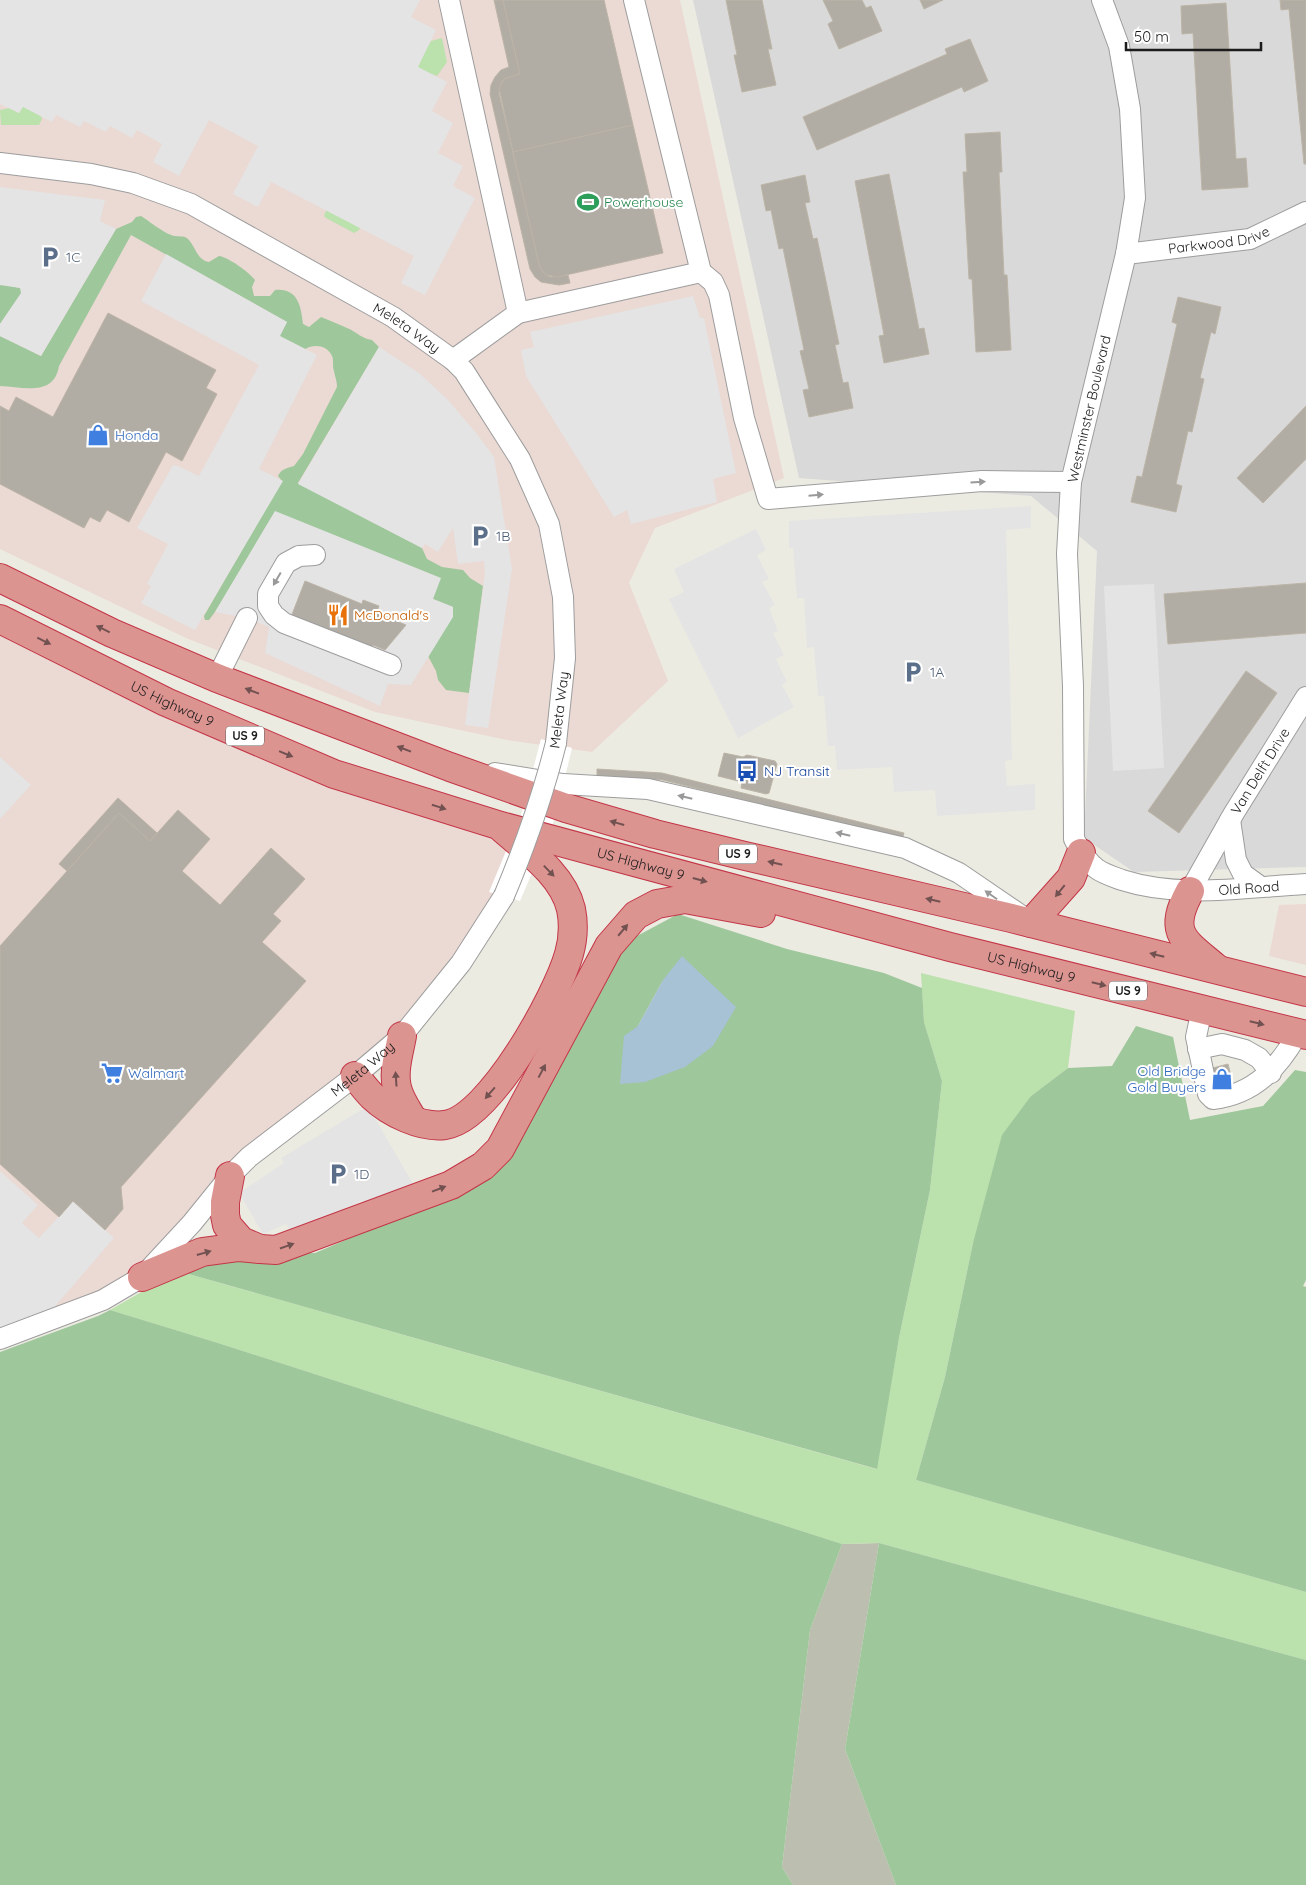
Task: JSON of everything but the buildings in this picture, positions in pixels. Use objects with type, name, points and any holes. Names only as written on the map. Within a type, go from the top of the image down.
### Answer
[{"type":"highway","name":"US 9","points":[[0,578],[112,633],[217,678],[450,767],[566,808],[655,834],[1031,923],[1220,972],[1306,992]]},
{"type":"highway","name":"US Highway 9","points":[[3,621],[166,702],[334,774],[500,826],[950,946],[1302,1034]]},
{"type":"highway","points":[[355,1076],[372,1096],[382,1104],[413,1120],[433,1126],[446,1125],[457,1122],[479,1105],[506,1072],[528,1038],[546,1006],[568,957],[572,940],[573,923],[571,907],[557,879],[500,826]]},
{"type":"highway","points":[[1031,923],[1071,878],[1081,853]]},
{"type":"highway","points":[[1190,891],[1184,903],[1179,928],[1184,941],[1220,972]]},
{"type":"highway","points":[[142,1277],[202,1252],[239,1247],[276,1250],[451,1185],[483,1166],[500,1149],[609,946],[636,915],[657,904],[685,899],[950,946]]},
{"type":"highway","points":[[402,1036],[395,1073],[396,1082],[398,1091],[413,1120]]},
{"type":"highway","points":[[230,1176],[225,1215],[227,1225],[241,1241],[260,1249]]},
{"type":"street","points":[[449,0],[518,313]]},
{"type":"street","points":[[634,0],[701,272],[713,282],[719,295],[744,418],[768,499],[982,481],[1071,482]]},
{"type":"street","name":"Westminster Boulevard","points":[[1102,0],[1119,46],[1130,109],[1135,198],[1126,254],[1071,482],[1067,554],[1073,686],[1074,839],[1081,853],[1097,870],[1141,886],[1190,891]]},
{"type":"street","name":"Meleta Way","points":[[0,163],[91,174],[124,181],[192,204],[393,317],[453,360],[464,371],[520,459],[549,524],[563,597],[565,658],[556,743],[545,789],[504,896],[461,964],[402,1036],[355,1076],[249,1157],[230,1176],[192,1223],[142,1277],[103,1300],[0,1339]]},
{"type":"street","name":"Parkwood Drive","points":[[1126,254],[1250,239],[1306,212]]},
{"type":"street","points":[[453,360],[518,313],[701,272]]},
{"type":"street","points":[[314,555],[299,556],[286,563],[268,594],[268,606],[274,616],[284,622],[391,665]]},
{"type":"street","points":[[217,678],[247,618]]},
{"type":"street","name":"Van Delft Drive","points":[[1190,891],[1230,820],[1306,697]]},
{"type":"street","points":[[450,767],[563,784],[648,789],[905,848],[960,873],[1031,923]]},
{"type":"street","name":"Van Delft Drive","points":[[1230,820],[1236,860],[1243,874],[1261,886]]},
{"type":"street","name":"Old Road","points":[[1190,891],[1306,884]]},
{"type":"street","points":[[1202,1009],[1196,1037],[1208,1094],[1213,1099],[1240,1093],[1271,1073],[1302,1034]]},
{"type":"street","points":[[1198,1049],[1222,1044],[1244,1050],[1259,1058],[1271,1073]]},
{"type":"shaded area","points":[[0,0],[680,0],[784,478],[655,528],[629,583],[668,681],[592,752],[507,740],[375,712],[186,638],[0,549]]},
{"type":"shaded area","points":[[0,0],[420,0],[411,17],[436,30],[418,67],[447,82],[432,111],[453,123],[438,153],[463,166],[453,186],[475,198],[425,295],[401,283],[414,256],[271,182],[258,207],[233,194],[258,146],[209,120],[179,176],[153,162],[162,144],[137,130],[132,138],[110,126],[106,132],[84,121],[80,127],[56,115],[52,122],[23,107],[19,113],[0,104]]},
{"type":"shaded area","points":[[693,0],[1306,0],[1306,867],[1134,872],[1084,838],[1097,551],[1031,496],[799,478]]},
{"type":"shaded area","name":"1C","points":[[0,187],[105,200],[100,221],[116,229],[41,356],[0,336],[0,324],[21,293],[20,288],[0,285]]},
{"type":"shaded area","points":[[166,254],[287,322],[280,336],[317,355],[259,469],[283,481],[195,630],[141,603],[151,586],[147,584],[168,544],[137,528],[173,465],[199,476],[259,365],[141,301]]},
{"type":"shaded area","points":[[693,296],[700,318],[704,318],[736,473],[713,479],[717,502],[631,524],[627,510],[614,517],[526,376],[521,350],[534,347],[530,332]]},
{"type":"shaded area","name":"1B","points":[[379,347],[419,373],[447,399],[494,457],[512,569],[488,728],[465,725],[485,573],[484,561],[458,564],[453,528],[438,552],[425,544],[422,548],[298,484]]},
{"type":"shaded area","name":"1A","points":[[1031,506],[1031,528],[1006,530],[1012,760],[1005,761],[1007,786],[1035,784],[1035,810],[937,816],[935,790],[894,792],[892,767],[837,770],[835,746],[828,746],[824,696],[818,696],[814,647],[807,648],[804,598],[797,598],[793,548],[789,548],[789,521]]},
{"type":"shaded area","points":[[275,511],[441,578],[433,599],[453,607],[453,617],[411,685],[388,684],[380,706],[265,653],[269,627],[247,618],[215,612]],"holes":[[[305,581],[362,604],[364,600],[377,611],[385,614],[384,616],[405,625],[385,650],[291,616]]]},
{"type":"shaded area","points":[[756,529],[766,550],[757,555],[769,579],[762,582],[775,605],[769,608],[778,631],[773,633],[784,655],[776,659],[787,682],[782,685],[794,707],[738,738],[669,599],[684,592],[674,569]]},
{"type":"shaded area","points":[[1154,584],[1164,768],[1113,771],[1104,586]]},
{"type":"shaded area","points":[[0,619],[166,702],[501,826],[515,870],[402,1036],[249,1157],[142,1277],[0,1339]]},
{"type":"shaded area","points":[[0,757],[31,785],[0,819]]},
{"type":"shaded area","points":[[1306,904],[1306,965],[1269,956],[1279,905]]},
{"type":"shaded area","name":"1D","points":[[368,1106],[413,1184],[365,1205],[363,1200],[317,1224],[314,1220],[290,1230],[286,1224],[263,1234],[239,1193],[284,1163],[281,1158]]},
{"type":"shaded area","points":[[0,1171],[38,1205],[22,1223],[39,1238],[73,1201],[114,1238],[38,1326],[0,1339]]},
{"type":"shaded area","points":[[879,1543],[845,1749],[896,1885],[793,1885],[782,1867],[810,1630],[842,1544]]},
{"type":"green space","points":[[78,0],[31,110],[41,116],[42,119],[39,125],[1,125],[0,110],[9,108],[19,113]]},
{"type":"green space","points":[[442,38],[447,62],[437,76],[424,71],[359,230],[354,233],[326,218],[324,216],[325,213],[431,41]]},
{"type":"green space","points":[[141,216],[171,235],[187,238],[199,256],[205,261],[209,262],[219,256],[238,265],[255,280],[252,287],[254,296],[270,296],[275,290],[289,292],[297,300],[303,324],[309,327],[321,317],[372,340],[379,347],[298,483],[422,548],[427,559],[442,567],[463,570],[470,578],[483,586],[469,693],[446,690],[438,680],[436,671],[428,656],[453,616],[453,607],[433,599],[275,512],[215,612],[209,620],[205,620],[204,616],[282,481],[278,476],[279,474],[284,469],[294,466],[303,454],[337,387],[333,358],[330,352],[320,346],[312,346],[305,349],[279,336],[287,322],[131,235],[59,366],[56,376],[51,382],[36,388],[0,386],[0,336],[41,356],[116,229]]},
{"type":"green space","points":[[0,284],[21,288],[22,293],[0,324]]},
{"type":"green space","points":[[678,914],[787,949],[884,973],[922,988],[924,1022],[942,1081],[930,1190],[899,1338],[877,1469],[178,1271],[205,1255],[315,1253],[485,1181],[622,944]],"holes":[[[663,980],[620,1083],[638,1026]]]},
{"type":"green space","points":[[921,973],[1075,1011],[1068,1068],[1031,1096],[973,1243],[945,1377],[916,1480],[1306,1592],[1306,1660],[879,1543],[842,1544],[110,1310],[178,1271],[876,1469],[899,1338],[930,1190],[942,1081],[924,1022]]},
{"type":"green space","points":[[1136,1026],[1173,1037],[1190,1120],[1263,1106],[1295,1070],[1306,1072],[1306,1280],[1303,1286],[1306,1287],[1306,1592],[916,1480],[945,1377],[973,1243],[1002,1135],[1031,1096],[1068,1068],[1112,1066]]},
{"type":"green space","points":[[110,1310],[842,1544],[810,1630],[782,1867],[793,1885],[0,1885],[0,1352]]},
{"type":"green space","points":[[879,1543],[1306,1660],[1306,1885],[896,1885],[845,1749]]},
{"type":"water","points":[[682,956],[736,1007],[713,1046],[685,1067],[645,1082],[620,1084],[624,1036],[638,1026],[663,980]]},
{"type":"pier","points":[[541,739],[572,748],[552,826],[520,901],[489,892],[521,815]]},
{"type":"place","name":"Powerhouse","points":[[588,202]]},
{"type":"place","name":"1C","points":[[50,257]]},
{"type":"place","name":"Honda","points":[[98,435]]},
{"type":"place","name":"1B","points":[[480,536]]},
{"type":"place","name":"McDonald's","points":[[338,615]]},
{"type":"place","name":"1A","points":[[913,672]]},
{"type":"place","name":"NJ Transit","points":[[747,771]]},
{"type":"place","name":"Walmart","points":[[112,1073]]},
{"type":"place","name":"Old Bridge Gold Buyers","points":[[1222,1079]]},
{"type":"place","name":"1D","points":[[338,1174]]}]
